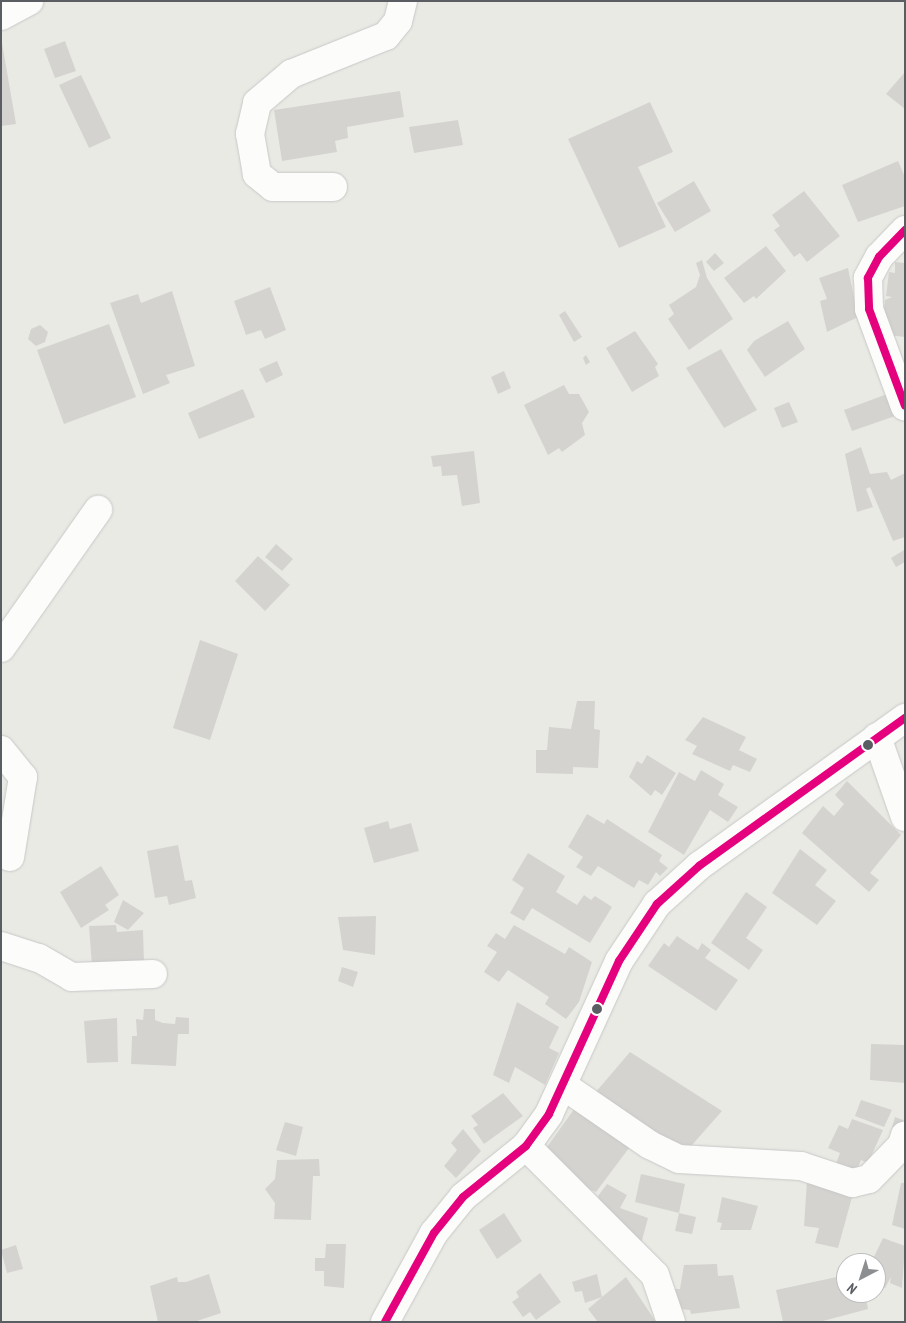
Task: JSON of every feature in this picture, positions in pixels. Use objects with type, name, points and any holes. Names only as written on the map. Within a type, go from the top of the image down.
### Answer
[{"type":"street","points":[[1,16],[30,1]]},
{"type":"street","points":[[333,187],[273,186],[257,174],[250,134],[257,103],[291,74],[386,36],[398,21],[403,1]]},
{"type":"street","points":[[905,230],[879,257],[868,278],[870,309],[905,407]]},
{"type":"street","points":[[1,648],[98,510]]},
{"type":"street","points":[[385,1322],[434,1234],[463,1197],[526,1146],[564,1086],[619,961],[657,904],[699,866],[905,718]]},
{"type":"street","points":[[877,737],[905,817]]},
{"type":"street","points":[[1,750],[23,777],[10,857]]},
{"type":"street","points":[[1,946],[39,958],[72,977],[153,974]]},
{"type":"street","points":[[564,1086],[650,1145],[679,1159],[801,1166],[852,1183],[868,1178],[902,1144],[905,1135]]},
{"type":"street","points":[[526,1146],[655,1275],[670,1322]]},
{"type":"building","points":[[1,37],[16,124],[1,126]]},
{"type":"building","points":[[65,41],[76,71],[55,78],[44,49]]},
{"type":"building","points":[[905,72],[905,109],[886,94]]},
{"type":"building","points":[[81,75],[111,138],[89,148],[59,85]]},
{"type":"building","points":[[400,91],[404,117],[347,127],[348,138],[335,141],[337,152],[282,161],[274,110]]},
{"type":"building","points":[[650,102],[673,152],[638,167],[666,227],[619,248],[568,139]]},
{"type":"building","points":[[458,120],[463,145],[414,153],[409,127]]},
{"type":"building","points":[[898,161],[905,177],[905,206],[858,222],[842,185]]},
{"type":"building","points":[[694,181],[711,211],[675,232],[657,203]]},
{"type":"building","points":[[804,191],[840,236],[807,262],[800,253],[794,257],[774,230],[780,226],[772,215]]},
{"type":"building","points":[[766,246],[786,271],[756,299],[754,296],[744,303],[724,278]]},
{"type":"building","points":[[715,253],[724,263],[714,271],[706,262]]},
{"type":"building","points":[[702,260],[707,278],[733,319],[689,350],[668,319],[674,314],[669,305],[696,287],[700,275],[696,263]]},
{"type":"building","points":[[895,262],[905,263],[905,337],[888,335],[883,323],[885,300],[892,297],[886,296],[889,272],[895,273]]},
{"type":"building","points":[[848,268],[858,317],[827,332],[820,301],[827,299],[819,278]]},
{"type":"building","points":[[270,287],[286,330],[265,339],[261,330],[246,335],[234,301]]},
{"type":"building","points":[[172,291],[195,366],[166,375],[170,383],[143,394],[110,303],[138,294],[141,303]]},
{"type":"building","points":[[565,311],[582,337],[574,342],[559,315]]},
{"type":"building","points":[[788,321],[805,349],[765,377],[747,350],[754,341]]},
{"type":"building","points":[[109,324],[136,397],[64,424],[37,350]]},
{"type":"building","points":[[40,325],[48,332],[45,342],[36,346],[28,339],[31,329]]},
{"type":"building","points":[[635,331],[658,364],[655,367],[659,376],[632,392],[606,348]]},
{"type":"building","points":[[721,349],[757,410],[724,428],[686,368]]},
{"type":"building","points":[[586,355],[590,362],[586,365],[583,358]]},
{"type":"building","points":[[277,361],[283,375],[266,383],[259,369]]},
{"type":"building","points":[[504,371],[511,388],[498,394],[491,377]]},
{"type":"building","points":[[564,385],[569,394],[579,394],[589,412],[582,423],[585,435],[562,452],[559,448],[548,455],[524,405]]},
{"type":"building","points":[[243,389],[255,417],[199,439],[188,413]]},
{"type":"building","points":[[890,393],[898,415],[852,431],[844,410]]},
{"type":"building","points":[[789,402],[798,422],[782,428],[774,408]]},
{"type":"building","points":[[861,447],[870,474],[887,472],[891,480],[905,473],[905,537],[893,541],[870,487],[866,489],[873,507],[857,512],[845,454]]},
{"type":"building","points":[[474,451],[480,503],[462,506],[457,475],[442,476],[441,466],[433,467],[431,456]]},
{"type":"building","points":[[276,544],[293,559],[282,571],[265,557]]},
{"type":"building","points":[[904,550],[905,562],[896,567],[891,558]]},
{"type":"building","points":[[258,556],[290,585],[265,611],[235,581]]},
{"type":"building","points":[[200,640],[238,654],[210,740],[173,728]]},
{"type":"building","points":[[577,701],[595,701],[594,729],[600,730],[598,768],[573,767],[573,774],[536,773],[536,750],[547,750],[549,727],[571,729]]},
{"type":"building","points":[[703,717],[746,737],[739,750],[757,759],[750,772],[733,765],[730,771],[692,754],[697,746],[685,740]]},
{"type":"building","points":[[647,755],[676,773],[662,795],[655,790],[651,796],[629,777],[637,761],[642,764]]},
{"type":"building","points":[[701,770],[724,784],[718,795],[738,807],[728,822],[710,810],[684,855],[648,832],[679,772],[695,781]]},
{"type":"building","points":[[847,781],[901,835],[870,873],[879,880],[869,892],[802,833],[823,806],[834,816],[844,804],[835,795]]},
{"type":"building","points":[[587,814],[604,824],[607,819],[662,855],[659,861],[668,868],[660,876],[656,872],[648,885],[639,880],[634,888],[598,866],[591,876],[576,867],[583,857],[568,847]]},
{"type":"building","points":[[388,821],[390,829],[411,823],[419,851],[374,863],[364,828]]},
{"type":"building","points":[[178,845],[185,881],[192,880],[196,898],[169,905],[167,896],[155,898],[147,851]]},
{"type":"building","points":[[800,849],[827,870],[815,885],[836,901],[817,925],[772,893]]},
{"type":"building","points":[[528,853],[565,876],[556,892],[577,905],[584,895],[591,900],[595,896],[612,907],[590,943],[532,908],[524,921],[510,913],[524,888],[512,880]]},
{"type":"building","points":[[101,866],[119,895],[105,905],[109,910],[81,928],[60,892]]},
{"type":"building","points":[[746,892],[767,907],[746,938],[763,950],[749,970],[711,943]]},
{"type":"building","points":[[123,900],[144,913],[128,930],[114,922]]},
{"type":"building","points":[[376,916],[375,955],[343,950],[338,917]]},
{"type":"building","points":[[116,925],[117,932],[143,930],[144,963],[92,966],[89,926]]},
{"type":"building","points":[[514,925],[565,954],[569,947],[592,962],[579,1002],[566,1019],[545,1004],[549,997],[508,970],[499,982],[484,972],[497,952],[487,946],[496,933],[505,939]]},
{"type":"building","points":[[677,936],[698,950],[702,943],[711,950],[705,958],[738,980],[716,1011],[648,966],[664,943],[669,947]]},
{"type":"building","points":[[342,967],[358,972],[353,987],[338,981]]},
{"type":"building","points":[[517,1002],[559,1027],[549,1048],[559,1053],[545,1085],[515,1067],[509,1083],[493,1075]]},
{"type":"building","points":[[144,1009],[155,1009],[155,1020],[163,1023],[175,1024],[176,1017],[189,1018],[189,1034],[178,1034],[176,1066],[131,1064],[132,1036],[137,1036],[136,1019],[143,1020]]},
{"type":"building","points":[[117,1018],[118,1062],[87,1063],[84,1021]]},
{"type":"building","points":[[871,1044],[905,1045],[905,1083],[870,1080]]},
{"type":"building","points":[[630,1052],[722,1111],[684,1154],[589,1100]]},
{"type":"building","points":[[503,1093],[523,1116],[484,1144],[473,1128],[478,1125],[471,1116]]},
{"type":"building","points":[[861,1100],[892,1110],[884,1127],[855,1116]]},
{"type":"building","points":[[580,1101],[635,1140],[596,1192],[566,1179],[542,1154]]},
{"type":"building","points":[[895,1117],[903,1120],[901,1128],[892,1127]]},
{"type":"building","points":[[852,1119],[883,1130],[868,1163],[861,1160],[856,1172],[836,1164],[840,1153],[828,1148],[839,1125],[848,1129]]},
{"type":"building","points":[[285,1122],[303,1127],[296,1156],[276,1150]]},
{"type":"building","points":[[463,1129],[481,1151],[456,1178],[444,1166],[457,1150],[451,1143]]},
{"type":"building","points":[[319,1159],[320,1176],[313,1176],[311,1220],[274,1219],[275,1203],[265,1189],[275,1179],[277,1160]]},
{"type":"building","points":[[641,1174],[685,1184],[679,1213],[635,1202]]},
{"type":"building","points":[[807,1180],[854,1190],[838,1248],[815,1243],[819,1228],[804,1226]]},
{"type":"building","points":[[901,1183],[905,1183],[905,1229],[892,1225]]},
{"type":"building","points":[[607,1184],[627,1195],[620,1208],[648,1218],[641,1244],[604,1210],[598,1196]]},
{"type":"building","points":[[722,1197],[758,1206],[751,1230],[720,1230],[722,1223],[717,1222]]},
{"type":"building","points":[[504,1213],[522,1241],[497,1259],[479,1230]]},
{"type":"building","points":[[679,1213],[696,1217],[692,1234],[675,1231]]},
{"type":"building","points":[[883,1238],[905,1246],[902,1288],[890,1283],[891,1277],[886,1286],[886,1253],[876,1253]]},
{"type":"building","points":[[326,1244],[346,1244],[344,1288],[324,1286],[324,1271],[315,1271],[315,1258],[325,1258]]},
{"type":"building","points":[[16,1245],[23,1269],[7,1273],[1,1250]]},
{"type":"building","points":[[717,1264],[718,1276],[733,1275],[740,1308],[691,1314],[690,1310],[669,1308],[665,1289],[680,1289],[684,1265]]},
{"type":"building","points":[[540,1273],[561,1302],[536,1320],[530,1312],[523,1317],[512,1302],[519,1297],[516,1292]]},
{"type":"building","points":[[209,1274],[221,1313],[194,1322],[158,1322],[150,1286],[177,1277],[178,1282],[186,1282]]},
{"type":"building","points":[[597,1274],[602,1297],[585,1303],[582,1291],[575,1292],[572,1282]]},
{"type":"building","points":[[626,1277],[656,1322],[598,1322],[588,1309]]},
{"type":"building","points":[[836,1277],[836,1303],[867,1303],[868,1309],[819,1322],[783,1322],[776,1290]]},
{"type":"transit line","points":[[905,230],[879,257],[868,278],[869,309],[905,406]]},
{"type":"transit line","points":[[385,1322],[434,1233],[463,1197],[526,1146],[549,1114],[619,961],[657,904],[699,866],[905,718]]}]
